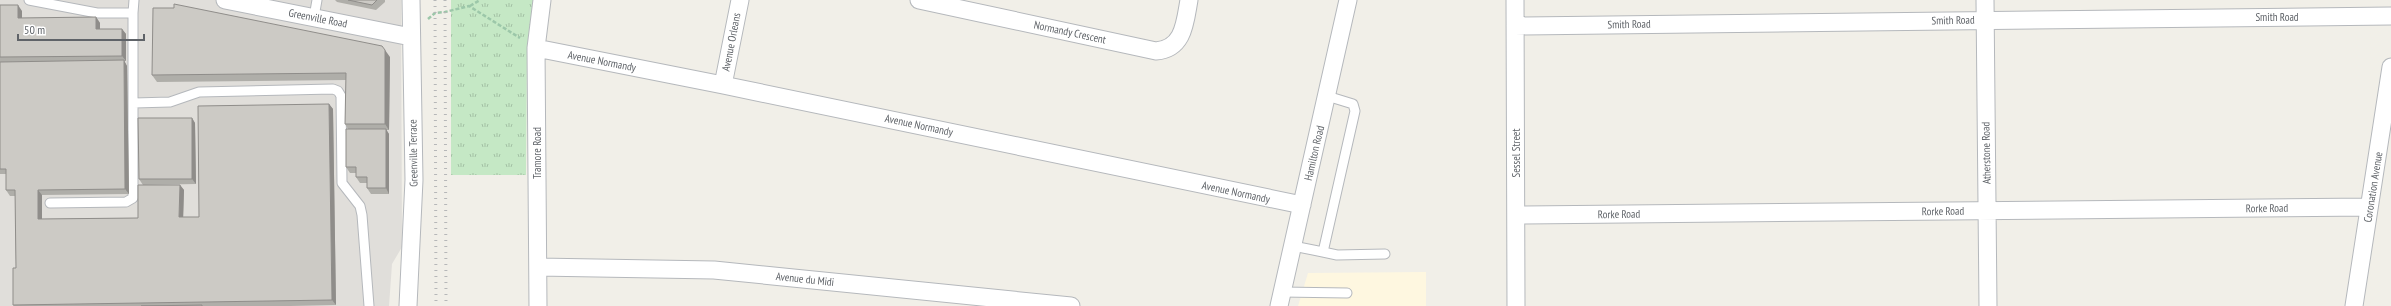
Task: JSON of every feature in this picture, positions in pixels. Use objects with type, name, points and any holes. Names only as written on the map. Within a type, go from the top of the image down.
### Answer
[{"type":"street","name":"Greenville Road","points":[[226,0],[411,37]]},
{"type":"street","name":"Greenville Terrace","points":[[408,306],[414,180],[411,0]]},
{"type":"street","name":"Tramore Road","points":[[538,306],[536,48],[542,0]]},
{"type":"street","name":"Avenue Orleans","points":[[723,84],[740,0]]},
{"type":"street","name":"Normandy Crescent","points":[[918,0],[1156,51],[1168,48],[1180,39],[1189,0]]},
{"type":"street","name":"Hamilton Road","points":[[1281,299],[1348,0]]},
{"type":"street","name":"Sessel Street","points":[[1515,0],[1516,306]]},
{"type":"street","name":"Atherstone Road","points":[[1985,0],[1988,306]]},
{"type":"street","name":"Smith Road","points":[[1515,26],[1985,19],[2391,16]]},
{"type":"street","name":"Avenue Normandy","points":[[536,48],[723,84],[1302,205]]},
{"type":"street","name":"Coronation Avenue","points":[[2354,306],[2391,67]]},
{"type":"street","name":"Rorke Road","points":[[1516,215],[2369,207]]},
{"type":"street","name":"Avenue du Midi","points":[[538,267],[714,270],[1071,306]]},
{"type":"lane","points":[[29,0],[97,12],[133,13]]},
{"type":"lane","points":[[50,203],[126,202],[132,200],[134,195],[134,0]]},
{"type":"lane","points":[[314,18],[317,0]]},
{"type":"lane","points":[[134,103],[166,102],[199,92],[333,89],[338,91],[341,96],[342,183],[360,206],[362,215],[369,306]]},
{"type":"lane","points":[[1323,252],[1356,108],[1350,102],[1327,96]]},
{"type":"lane","points":[[1293,246],[1337,255],[1385,254]]},
{"type":"lane","points":[[1281,299],[1347,293]]},
{"type":"path","points":[[411,37],[435,13],[469,6],[480,0]]},
{"type":"path","points":[[469,6],[536,48]]},
{"type":"shaded area","points":[[0,0],[401,0],[402,247],[392,264],[389,306],[0,306]]},
{"type":"shaded area","points":[[1426,272],[1426,306],[1298,306],[1308,273]]},
{"type":"green space","points":[[451,0],[535,0],[527,51],[526,175],[451,175]]},
{"type":"building","points":[[348,0],[377,0],[372,5]]},
{"type":"building","points":[[174,4],[382,46],[385,50],[385,124],[345,124],[346,73],[152,75],[153,8],[174,8]]},
{"type":"building","points":[[0,5],[18,5],[18,18],[96,17],[96,29],[122,29],[122,56],[0,57]]},
{"type":"building","points":[[124,60],[125,189],[38,190],[38,219],[138,218],[138,185],[180,185],[179,217],[199,217],[198,106],[329,104],[332,300],[13,305],[13,268],[16,268],[15,190],[6,190],[6,169],[0,169],[0,62]]},
{"type":"building","points":[[138,118],[192,118],[192,179],[139,179]]},
{"type":"building","points":[[346,129],[386,129],[386,188],[367,188],[367,177],[356,177],[356,167],[346,167]]},
{"type":"building","points":[[202,305],[202,306],[141,306]]},
{"type":"railway","points":[[435,0],[436,306]]},
{"type":"railway","points":[[445,0],[446,306]]}]
